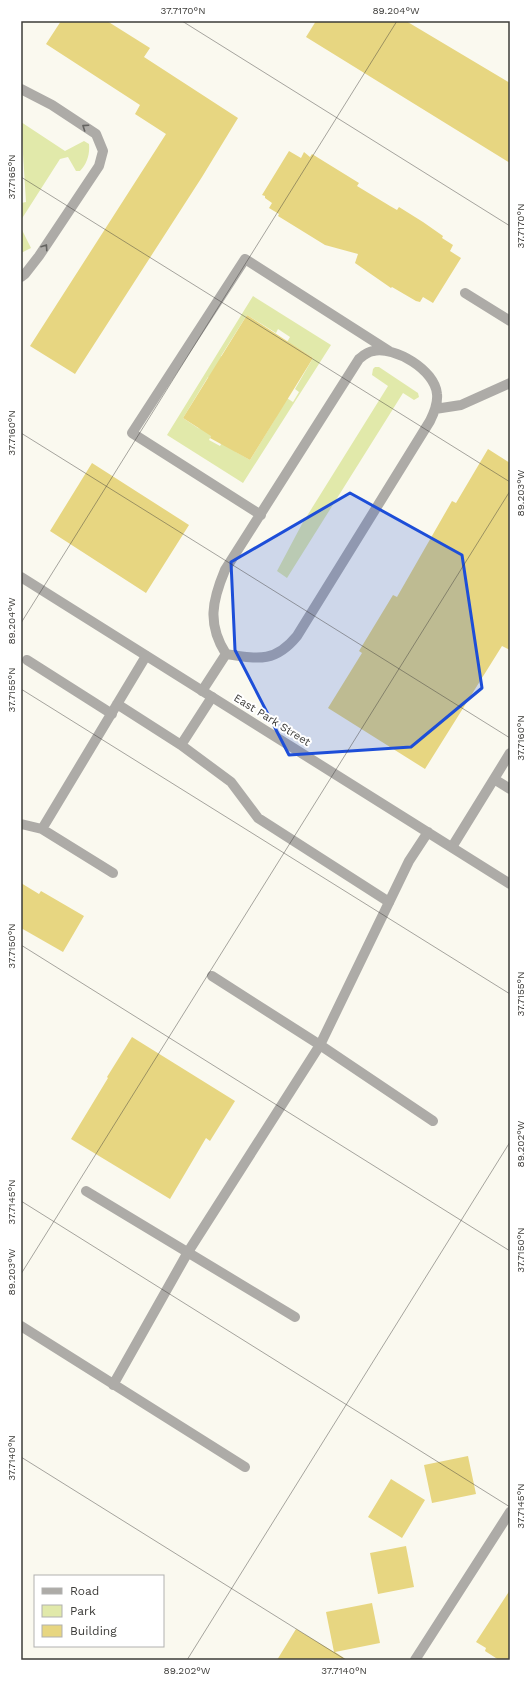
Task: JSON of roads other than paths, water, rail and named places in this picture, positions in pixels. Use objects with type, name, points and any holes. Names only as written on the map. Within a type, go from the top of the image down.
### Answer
[{"type":"street","points":[[21,89],[52,105],[96,134],[103,151],[99,166],[39,256],[21,277]]},
{"type":"street","points":[[261,515],[132,433],[245,259],[390,351],[412,362],[432,378],[437,394],[435,409],[430,421],[291,643],[285,650],[271,657],[246,658],[226,654],[218,642],[214,626],[213,608],[216,592],[225,570],[261,515],[359,358],[366,353],[374,351],[390,351]]},
{"type":"street","points":[[465,293],[510,321]]},
{"type":"street","points":[[435,409],[462,405],[510,383]]},
{"type":"street","name":"East Park Street","points":[[21,577],[510,884]]},
{"type":"street","points":[[202,691],[226,654]]},
{"type":"street","points":[[42,829],[146,656]]},
{"type":"street","points":[[27,660],[112,714]]},
{"type":"street","points":[[181,745],[212,697]]},
{"type":"street","points":[[117,704],[181,745],[231,782],[258,818],[389,902]]},
{"type":"street","points":[[452,848],[510,753]]},
{"type":"street","points":[[494,779],[510,790]]},
{"type":"street","points":[[21,824],[42,829],[113,873]]},
{"type":"street","points":[[113,1385],[188,1252],[320,1045],[409,861],[428,832]]},
{"type":"street","points":[[212,976],[320,1045],[432,1121]]},
{"type":"street","points":[[86,1191],[295,1317]]},
{"type":"street","points":[[21,1326],[245,1467]]},
{"type":"street","points":[[415,1660],[510,1512]]}]
